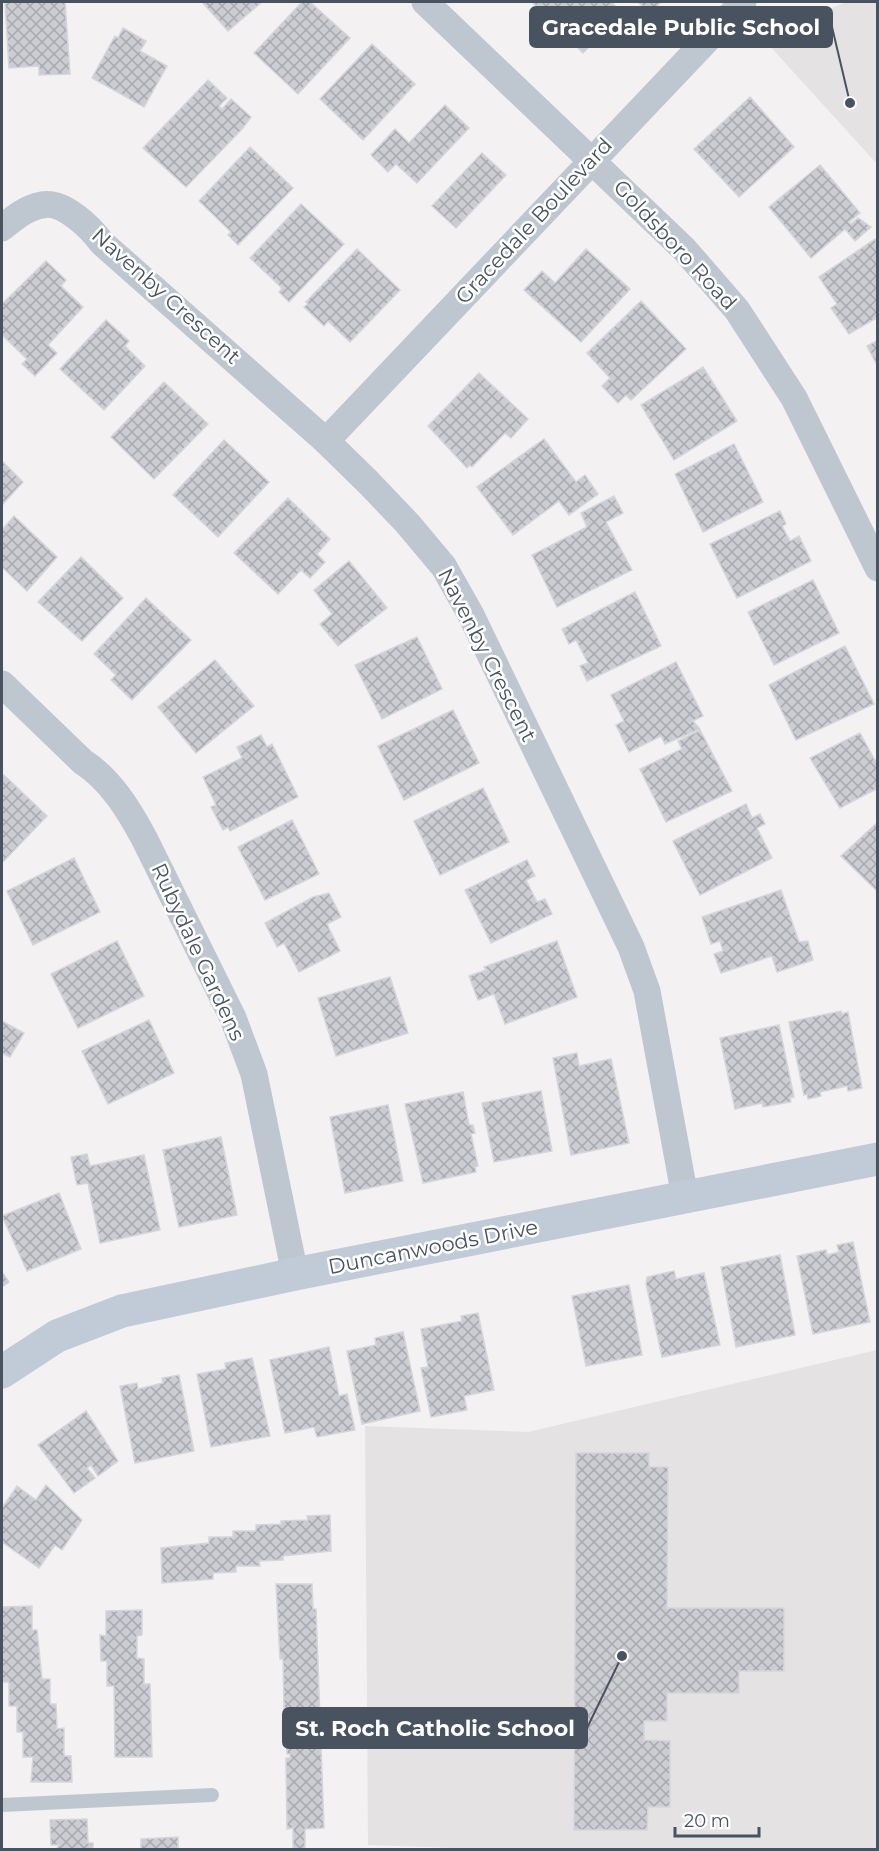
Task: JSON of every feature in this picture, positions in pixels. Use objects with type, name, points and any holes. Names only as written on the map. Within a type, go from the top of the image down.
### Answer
[{"type":"street","name":"Goldsboro Road","points":[[425,2],[592,159],[696,262],[750,328],[808,424],[878,568]]},
{"type":"street","name":"Gracedale Boulevard","points":[[327,441],[743,2]]},
{"type":"street","name":"Navenby Crescent","points":[[2,228],[20,213],[44,204],[64,210],[90,226],[102,243],[327,441],[408,524],[444,567],[471,615],[526,732],[562,799],[631,947],[647,991],[685,1197]]},
{"type":"street","name":"Rubydale Gardens","points":[[2,684],[83,762],[98,771],[133,817],[144,838],[233,1018],[254,1074],[295,1274]]},
{"type":"street","name":"Duncanwoods Drive","points":[[2,1372],[57,1336],[122,1311],[295,1274],[878,1159]]},
{"type":"lane","points":[[2,1805],[212,1796]]},
{"type":"shaded area","points":[[847,2],[877,2],[877,164],[767,43],[810,16]]},
{"type":"shaded area","points":[[877,1350],[877,1849],[513,1850],[368,1845],[365,1426],[528,1432]]},
{"type":"building","points":[[5,2],[65,2],[70,74],[39,75],[39,66],[9,68]]},
{"type":"building","points":[[202,2],[262,2],[228,31]]},
{"type":"building","points":[[302,2],[310,2],[350,38],[298,94],[254,53]]},
{"type":"building","points":[[532,2],[611,2],[622,12],[583,53]]},
{"type":"building","points":[[638,2],[661,2],[650,13]]},
{"type":"building","points":[[123,28],[146,41],[140,51],[167,66],[144,107],[92,78],[115,36],[118,38]]},
{"type":"building","points":[[372,44],[415,84],[363,140],[320,99]]},
{"type":"building","points":[[208,80],[227,98],[219,106],[222,109],[231,99],[251,117],[186,187],[143,148]]},
{"type":"building","points":[[750,97],[794,147],[739,197],[694,149]]},
{"type":"building","points":[[445,105],[469,128],[417,183],[396,164],[388,172],[371,155],[395,129],[409,143]]},
{"type":"building","points":[[250,147],[293,188],[238,245],[228,235],[231,232],[199,201]]},
{"type":"building","points":[[482,153],[506,175],[456,228],[432,206]]},
{"type":"building","points":[[820,165],[860,213],[849,222],[851,224],[858,218],[871,227],[855,241],[845,229],[811,258],[769,207]]},
{"type":"building","points":[[301,204],[344,244],[289,302],[279,292],[282,288],[250,258]]},
{"type":"building","points":[[875,239],[878,243],[878,317],[849,334],[831,308],[837,304],[819,277]]},
{"type":"building","points":[[357,249],[400,290],[350,342],[328,321],[324,326],[304,307],[308,304],[306,302]]},
{"type":"building","points":[[586,249],[630,289],[581,342],[524,290],[542,271],[555,283]]},
{"type":"building","points":[[46,261],[66,280],[61,286],[83,307],[48,345],[57,353],[35,376],[22,364],[27,359],[2,335],[2,304]]},
{"type":"building","points":[[641,301],[686,349],[631,400],[626,395],[618,403],[602,386],[610,378],[587,353]]},
{"type":"building","points":[[106,320],[129,341],[125,346],[145,366],[104,410],[60,369]]},
{"type":"building","points":[[878,340],[878,367],[867,346]]},
{"type":"building","points":[[703,367],[737,421],[674,460],[641,405]]},
{"type":"building","points":[[479,373],[528,419],[511,438],[505,433],[472,467],[470,465],[467,468],[428,426]]},
{"type":"building","points":[[164,382],[208,424],[154,479],[111,437]]},
{"type":"building","points":[[544,439],[576,482],[585,475],[598,494],[569,515],[559,501],[513,535],[477,487]]},
{"type":"building","points":[[224,440],[269,482],[218,537],[173,495]]},
{"type":"building","points":[[734,444],[763,502],[703,532],[675,474]]},
{"type":"building","points":[[2,461],[23,482],[2,505]]},
{"type":"building","points":[[614,496],[623,513],[606,522],[632,570],[557,607],[532,555],[587,527],[581,513]]},
{"type":"building","points":[[288,498],[330,539],[317,554],[325,562],[310,578],[301,570],[278,594],[234,553]]},
{"type":"building","points":[[780,511],[786,524],[782,526],[790,541],[799,536],[811,561],[737,598],[710,544]]},
{"type":"building","points":[[14,516],[57,557],[27,591],[2,567],[2,530]]},
{"type":"building","points":[[81,557],[123,598],[82,641],[38,602]]},
{"type":"building","points":[[349,561],[387,608],[338,646],[320,624],[332,614],[314,590]]},
{"type":"building","points":[[813,580],[839,633],[774,665],[748,612]]},
{"type":"building","points":[[635,592],[661,646],[587,681],[580,666],[588,663],[576,640],[569,644],[562,629]]},
{"type":"building","points":[[146,598],[191,640],[132,700],[111,680],[116,675],[94,654]]},
{"type":"building","points":[[417,637],[442,689],[382,719],[355,665]]},
{"type":"building","points":[[845,646],[874,704],[796,740],[769,685]]},
{"type":"building","points":[[215,660],[254,706],[196,753],[158,707]]},
{"type":"building","points":[[676,662],[703,716],[693,721],[700,729],[665,744],[661,736],[629,752],[616,725],[624,721],[611,695]]},
{"type":"building","points":[[453,710],[479,763],[404,800],[378,746]]},
{"type":"building","points":[[700,730],[732,791],[666,822],[640,769],[682,749],[678,741]]},
{"type":"building","points":[[860,733],[878,766],[878,788],[840,808],[810,758]]},
{"type":"building","points":[[261,735],[267,747],[272,744],[298,797],[230,831],[228,827],[223,830],[211,807],[216,805],[203,777],[242,758],[237,747]]},
{"type":"building","points":[[4,775],[47,816],[2,863],[2,778]]},
{"type":"building","points":[[483,788],[509,842],[440,875],[414,821]]},
{"type":"building","points":[[746,804],[752,818],[760,814],[765,824],[757,828],[772,858],[700,895],[673,841]]},
{"type":"building","points":[[292,820],[319,874],[265,900],[238,847]]},
{"type":"building","points":[[878,822],[878,892],[841,856]]},
{"type":"building","points":[[74,858],[100,912],[33,945],[7,891]]},
{"type":"building","points":[[527,860],[535,876],[526,880],[537,902],[545,899],[552,914],[491,943],[465,890]]},
{"type":"building","points":[[781,890],[799,942],[808,941],[813,960],[777,972],[772,956],[721,973],[714,954],[723,951],[720,941],[711,944],[702,917]]},
{"type":"building","points":[[329,893],[341,917],[327,924],[340,951],[299,972],[284,943],[277,947],[265,923],[313,897]]},
{"type":"building","points":[[117,941],[144,996],[78,1028],[51,974]]},
{"type":"building","points":[[557,941],[577,997],[505,1024],[494,994],[478,1000],[469,976],[486,970],[484,967]]},
{"type":"building","points":[[390,977],[408,1033],[336,1056],[318,998]]},
{"type":"building","points":[[841,1011],[842,1014],[848,1012],[862,1088],[848,1091],[847,1086],[820,1092],[821,1096],[808,1099],[807,1094],[804,1095],[789,1022]]},
{"type":"building","points":[[149,1020],[174,1073],[108,1104],[82,1051]]},
{"type":"building","points":[[2,1021],[24,1033],[10,1057],[2,1053]]},
{"type":"building","points":[[779,1025],[794,1097],[790,1098],[791,1102],[763,1107],[762,1103],[735,1109],[720,1038]]},
{"type":"building","points":[[577,1053],[579,1066],[611,1059],[629,1143],[571,1155],[553,1058]]},
{"type":"building","points":[[541,1091],[552,1151],[494,1162],[482,1103]]},
{"type":"building","points":[[463,1092],[469,1125],[473,1125],[475,1133],[471,1134],[478,1166],[475,1167],[476,1172],[423,1183],[405,1104]]},
{"type":"building","points":[[388,1105],[403,1181],[345,1193],[330,1117]]},
{"type":"building","points":[[221,1137],[237,1215],[179,1227],[163,1150]]},
{"type":"building","points":[[87,1154],[90,1166],[144,1155],[160,1230],[100,1243],[88,1183],[77,1185],[71,1157]]},
{"type":"building","points":[[59,1193],[81,1249],[27,1271],[2,1216]]},
{"type":"building","points":[[853,1242],[870,1322],[813,1334],[797,1256],[826,1250],[827,1255],[839,1252],[837,1245]]},
{"type":"building","points":[[780,1255],[795,1335],[736,1347],[721,1267]]},
{"type":"building","points":[[674,1271],[676,1279],[704,1273],[720,1345],[662,1357],[646,1284],[647,1277]]},
{"type":"building","points":[[2,1272],[9,1282],[2,1287]]},
{"type":"building","points":[[629,1285],[642,1355],[586,1366],[572,1296]]},
{"type":"building","points":[[478,1313],[494,1390],[464,1396],[467,1410],[431,1417],[421,1368],[428,1367],[421,1329],[462,1321],[461,1316]]},
{"type":"building","points":[[403,1332],[420,1411],[362,1424],[347,1351],[376,1345],[375,1338]]},
{"type":"building","points":[[329,1347],[339,1396],[347,1394],[355,1430],[317,1437],[314,1427],[285,1433],[270,1360]]},
{"type":"building","points":[[252,1358],[270,1436],[211,1447],[197,1374],[226,1369],[225,1363]]},
{"type":"building","points":[[179,1375],[194,1451],[135,1463],[120,1386],[137,1383],[138,1389],[163,1383],[162,1378]]},
{"type":"building","points":[[86,1411],[118,1461],[98,1476],[91,1465],[87,1468],[95,1478],[74,1493],[38,1445]]},
{"type":"building","points":[[576,1453],[649,1453],[649,1467],[668,1467],[667,1608],[784,1608],[784,1671],[739,1671],[739,1693],[667,1693],[667,1721],[644,1721],[644,1740],[670,1741],[670,1807],[648,1807],[647,1830],[574,1830]]},
{"type":"building","points":[[46,1485],[82,1520],[62,1550],[55,1545],[39,1568],[2,1542],[2,1508],[17,1486],[36,1500]]},
{"type":"building","points":[[330,1515],[331,1551],[283,1556],[283,1560],[259,1561],[260,1566],[236,1566],[236,1572],[213,1573],[213,1579],[162,1583],[161,1548],[209,1543],[209,1537],[233,1537],[233,1531],[256,1531],[256,1525],[281,1524],[281,1521],[308,1520],[307,1516]]},
{"type":"building","points":[[276,1584],[312,1584],[313,1609],[316,1609],[324,1828],[305,1829],[305,1850],[293,1850],[293,1828],[287,1829],[286,1758],[290,1758],[290,1754],[287,1754],[283,1659],[280,1659]]},
{"type":"building","points":[[32,1606],[32,1630],[37,1630],[42,1679],[50,1679],[50,1704],[56,1704],[57,1729],[64,1728],[64,1756],[71,1756],[72,1782],[31,1782],[33,1757],[23,1757],[23,1732],[17,1732],[17,1706],[9,1706],[9,1682],[2,1682],[2,1607]]},
{"type":"building","points":[[142,1610],[142,1635],[137,1636],[137,1658],[144,1659],[144,1684],[150,1684],[152,1757],[115,1757],[114,1686],[107,1686],[107,1661],[101,1661],[100,1635],[106,1636],[106,1611]]},
{"type":"building","points":[[87,1819],[88,1843],[93,1843],[93,1850],[56,1850],[59,1845],[51,1845],[50,1820]]},
{"type":"building","points":[[178,1837],[178,1850],[141,1850],[141,1839]]},
{"type":"place","name":"Gracedale Public School","points":[[850,103]]},
{"type":"place","name":"St. Roch Catholic School","points":[[622,1656]]}]
